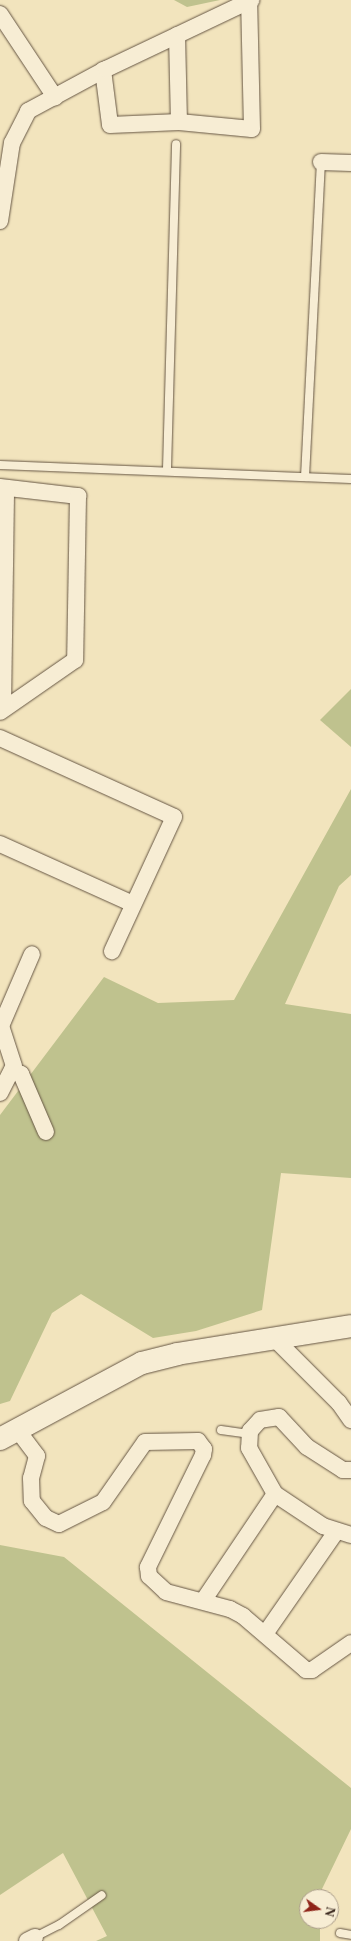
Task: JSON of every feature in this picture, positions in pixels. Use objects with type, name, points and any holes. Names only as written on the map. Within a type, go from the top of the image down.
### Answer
[{"type":"street","points":[[0,221],[12,143],[28,111],[103,70],[250,0],[252,130],[179,122],[110,125],[103,70]]},
{"type":"street","points":[[0,14],[55,96]]},
{"type":"street","points":[[177,35],[179,122]]},
{"type":"street","points":[[321,162],[351,163]]},
{"type":"street","points":[[3,488],[78,496],[75,660],[2,710],[3,488]]},
{"type":"street","points":[[0,738],[174,817],[112,951]]},
{"type":"street","points":[[0,844],[134,904]]},
{"type":"street","points":[[0,1093],[14,1066],[1,1026],[32,954]]},
{"type":"street","points":[[12,1070],[21,1074],[46,1132]]},
{"type":"street","points":[[351,1326],[274,1338],[142,1363],[8,1433],[37,1456],[31,1478],[32,1501],[46,1518],[59,1524],[103,1502],[145,1442],[193,1440],[202,1444],[203,1455],[148,1567],[149,1576],[163,1590],[230,1609],[264,1634],[306,1670],[312,1670],[351,1643]]},
{"type":"street","points":[[274,1338],[329,1393],[351,1420]]},
{"type":"street","points":[[264,1634],[343,1533],[275,1494],[249,1448],[249,1434],[260,1420],[279,1417],[307,1447],[343,1470],[351,1470]]},
{"type":"street","points":[[204,1601],[275,1494]]},
{"type":"lane","points":[[167,470],[176,144]]},
{"type":"lane","points":[[305,477],[321,162]]},
{"type":"lane","points":[[0,465],[167,470],[351,479]]},
{"type":"lane","points":[[221,1430],[249,1434]]},
{"type":"lane","points":[[36,1939],[102,1894]]},
{"type":"lane","points":[[340,1933],[351,1935]]},
{"type":"green space","points":[[174,0],[220,0],[187,7]]},
{"type":"green space","points":[[351,689],[351,747],[320,720]]},
{"type":"green space","points":[[351,789],[351,875],[339,886],[285,1004],[351,1014],[351,1178],[281,1173],[262,1310],[196,1331],[153,1338],[81,1294],[52,1313],[10,1401],[0,1404],[0,1115],[104,977],[158,1003],[234,1000]]},
{"type":"green space","points":[[0,1545],[64,1557],[351,1788],[351,1829],[322,1889],[299,1889],[299,1929],[320,1929],[320,1941],[96,1941],[107,1936],[63,1853],[0,1895]]}]
